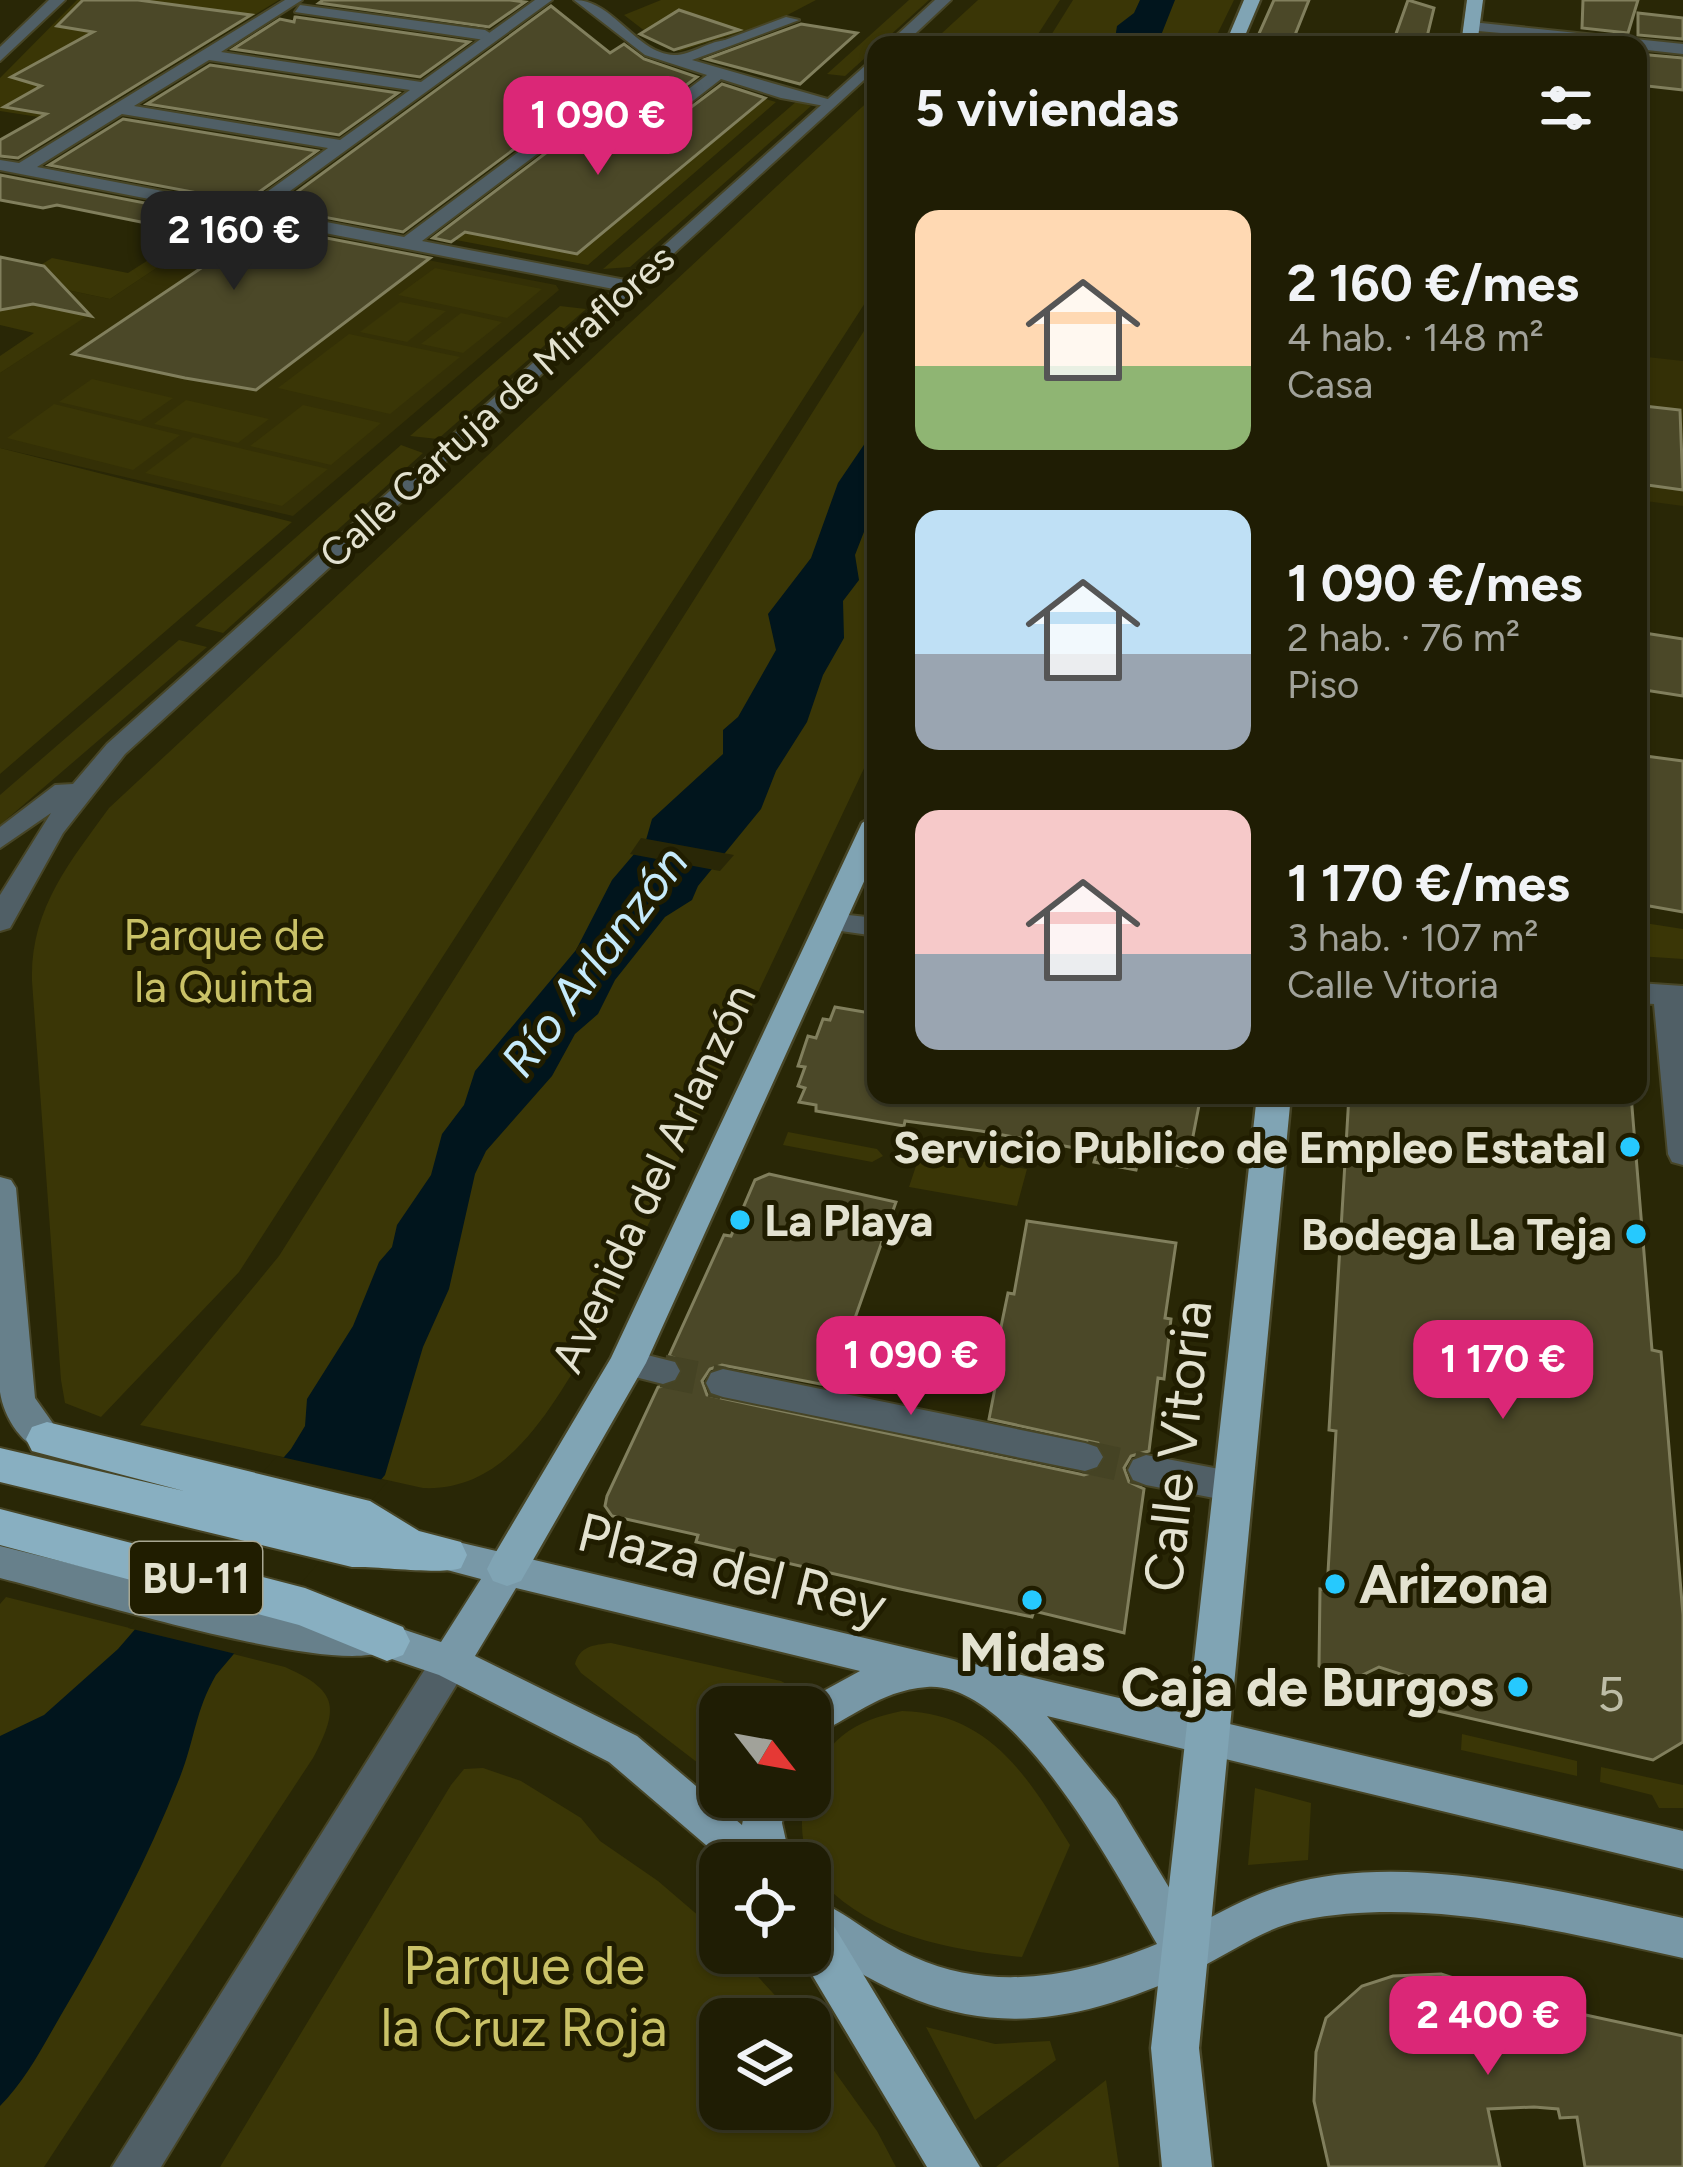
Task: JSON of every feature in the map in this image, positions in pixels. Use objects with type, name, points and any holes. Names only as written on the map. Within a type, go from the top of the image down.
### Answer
[{"type":"highway","points":[[1237,36],[1252,0]]},
{"type":"highway","points":[[1470,36],[1475,0]]},
{"type":"highway","name":"Avenida del Arlanzón","points":[[508,1569],[645,1367],[867,842]]},
{"type":"highway","name":"Calle Vitoria","points":[[1187,2167],[1175,2048],[1273,1104]]},
{"type":"highway","name":"BU-11","points":[[23,1458],[352,1548],[427,1551]]},
{"type":"highway","name":"BU-11","points":[[0,1527],[305,1606],[387,1641]]},
{"type":"highway","points":[[831,1963],[955,2167]]},
{"type":"main road","points":[[0,1188],[18,1398],[30,1422],[23,1458]]},
{"type":"main road","name":"Plaza del Rey","points":[[427,1551],[1683,1850]]},
{"type":"main road","points":[[0,1562],[290,1634],[387,1641],[450,1663],[623,1749],[732,1842]]},
{"type":"main road","name":"Plaza del Rey","points":[[450,1663],[508,1569]]},
{"type":"main road","name":"Plaza del Rey","points":[[831,1700],[874,1680],[932,1673]]},
{"type":"main road","name":"Plaza del Rey","points":[[977,1684],[1025,1717],[1073,1771],[1185,1953]]},
{"type":"main road","points":[[831,1933],[857,1952],[913,1980],[966,1996],[1027,2002],[1058,2000],[1118,1982],[1185,1953],[1243,1918],[1304,1900],[1491,1902],[1683,1938]]},
{"type":"street","points":[[0,56],[58,0]]},
{"type":"street","points":[[250,212],[545,0]]},
{"type":"street","points":[[581,0],[639,46],[674,61],[830,102]]},
{"type":"street","points":[[904,36],[944,0]]},
{"type":"street","points":[[22,169],[298,4],[485,35]]},
{"type":"street","points":[[674,61],[791,20]]},
{"type":"street","points":[[1647,47],[1683,49]]},
{"type":"street","points":[[207,55],[423,87]]},
{"type":"street","name":"Calle Cartuja de Miraflores","points":[[0,840],[116,749],[867,69]]},
{"type":"street","points":[[408,243],[573,119],[590,116],[652,124],[718,74]]},
{"type":"street","points":[[120,109],[341,145]]},
{"type":"street","points":[[0,165],[629,286]]},
{"type":"street","name":"Calle Cartuja de Miraflores","points":[[0,922],[19,877],[46,833],[116,749]]},
{"type":"street","points":[[830,922],[867,926]]},
{"type":"street","points":[[1663,995],[1683,1154]]},
{"type":"street","points":[[723,1383],[1085,1457]]},
{"type":"street","points":[[1146,1470],[1235,1487]]},
{"type":"street","points":[[135,2167],[450,1663]]},
{"type":"shaded area","points":[[227,221],[556,285],[559,290],[293,516],[0,448],[0,373],[86,316],[33,304],[58,288],[110,299]]},
{"type":"shaded area","points":[[1647,357],[1683,361],[1683,506],[1647,501]]},
{"type":"green space","points":[[77,0],[279,0],[77,123],[0,111],[0,78]]},
{"type":"green space","points":[[661,0],[816,0],[774,22],[680,51],[663,45],[624,15]]},
{"type":"green space","points":[[909,0],[929,0],[889,36],[869,36]]},
{"type":"green space","points":[[978,0],[1060,0],[1037,36],[939,36]]},
{"type":"green space","points":[[1073,0],[1234,0],[1216,36],[1051,36]]},
{"type":"green space","points":[[867,38],[867,56],[845,76],[827,74]]},
{"type":"green space","points":[[730,89],[776,102],[588,265],[435,236],[585,122],[660,129]]},
{"type":"green space","points":[[797,101],[811,106],[630,267],[603,269]]},
{"type":"green space","name":"Parque de la Quinta","points":[[867,102],[867,300],[239,1272],[101,1417],[65,1403],[61,1380],[32,981],[33,955],[45,909],[67,867],[109,808]]},
{"type":"green space","points":[[164,250],[179,253],[110,299],[58,288],[34,269],[52,258],[128,273]]},
{"type":"green space","points":[[435,268],[542,289],[507,318],[398,295]]},
{"type":"green space","points":[[400,302],[446,311],[407,342],[360,332]]},
{"type":"green space","points":[[33,304],[87,316],[0,373],[0,356],[34,333],[0,325],[0,310]]},
{"type":"green space","points":[[560,306],[586,309],[438,439],[410,436]]},
{"type":"green space","points":[[461,313],[502,322],[463,353],[421,344]]},
{"type":"green space","points":[[867,326],[867,762],[596,1335],[564,1387],[506,1458],[482,1475],[454,1485],[423,1488],[140,1425],[279,1256]]},
{"type":"green space","points":[[349,334],[460,357],[390,414],[278,388]]},
{"type":"green space","points":[[92,379],[173,398],[140,421],[59,402]]},
{"type":"green space","points":[[186,400],[269,419],[238,443],[154,424]]},
{"type":"green space","points":[[54,404],[180,435],[133,470],[7,438]]},
{"type":"green space","points":[[303,405],[381,423],[331,465],[250,446]]},
{"type":"green space","points":[[193,437],[328,469],[282,506],[145,473]]},
{"type":"green space","points":[[401,445],[423,453],[223,633],[195,626]]},
{"type":"green space","points":[[0,448],[292,522],[0,774]]},
{"type":"green space","points":[[179,640],[207,647],[0,825],[0,795]]},
{"type":"green space","points":[[1647,923],[1683,929],[1683,959],[1647,957]]},
{"type":"green space","points":[[788,1132],[877,1149],[883,1156],[872,1162],[783,1145]]},
{"type":"green space","points":[[921,1151],[1027,1169],[1017,1206],[909,1187]]},
{"type":"green space","points":[[6,1597],[285,1667],[316,1684],[329,1703],[330,1714],[313,1758],[44,2167],[0,2167],[0,1604]]},
{"type":"green space","points":[[611,1643],[790,1686],[699,1686],[699,1764],[581,1673],[575,1664],[580,1653]]},
{"type":"green space","points":[[902,1711],[933,1715],[983,1736],[1022,1773],[1070,1845],[1022,1957],[916,1938],[866,1916],[831,1890],[831,1842],[804,1842],[802,1818],[831,1818],[831,1747],[870,1720]]},
{"type":"green space","points":[[1462,1734],[1577,1761],[1577,1776],[1461,1750]]},
{"type":"green space","points":[[1601,1767],[1683,1785],[1683,1808],[1659,1808],[1652,1795],[1600,1782]]},
{"type":"green space","name":"Parque de la Cruz Roja","points":[[483,1768],[521,1781],[581,1818],[600,1841],[699,1916],[699,1974],[755,1974],[778,1998],[699,1998],[699,2130],[831,2130],[831,2066],[896,2167],[220,2167],[464,1769]]},
{"type":"green space","points":[[1255,1788],[1311,1803],[1308,1860],[1248,1865]]},
{"type":"green space","points":[[926,2027],[995,2044],[1050,2041],[1056,2060],[975,2120]]},
{"type":"green space","points":[[1106,2080],[1119,2167],[996,2167]]},
{"type":"water","points":[[1140,0],[1175,0],[1161,36],[1115,36],[1117,26],[1134,13]]},
{"type":"water","name":"Río Arlanzón","points":[[867,440],[867,524],[855,555],[859,580],[843,601],[844,638],[823,675],[807,722],[776,771],[761,809],[698,886],[692,900],[665,917],[615,980],[598,1014],[575,1034],[552,1076],[486,1151],[475,1174],[449,1289],[423,1347],[385,1475],[216,1675],[180,1777],[125,1898],[41,2051],[0,2106],[0,1736],[44,1715],[118,1649],[291,1449],[305,1426],[307,1399],[353,1326],[379,1262],[392,1247],[397,1225],[431,1175],[442,1134],[464,1105],[475,1071],[576,950],[612,880],[646,840],[652,819],[723,754],[723,730],[738,717],[776,650],[768,614],[811,558],[838,483]]},
{"type":"pier","points":[[641,838],[734,855],[720,871],[630,854]]},
{"type":"pier","points":[[277,1456],[388,1481],[240,1655],[128,1628]]},
{"type":"building","points":[[83,0],[138,0],[251,15],[18,158],[0,156],[0,140],[46,114],[4,107],[41,86],[11,77],[93,32],[57,26]]},
{"type":"building","points":[[1274,0],[1309,0],[1295,36],[1258,36]]},
{"type":"building","points":[[1408,0],[1434,8],[1427,36],[1395,36]]},
{"type":"building","points":[[1583,0],[1638,0],[1628,33],[1582,28]]},
{"type":"building","points":[[525,2],[489,27],[319,3]]},
{"type":"building","points":[[551,6],[610,53],[624,44],[644,59],[697,77],[648,114],[591,107],[564,112],[403,232],[275,208]]},
{"type":"building","points":[[679,10],[739,30],[674,50],[640,34]]},
{"type":"building","points":[[1638,13],[1683,18],[1683,39],[1638,35]]},
{"type":"building","points":[[295,17],[469,42],[420,77],[233,49],[280,19],[294,22]]},
{"type":"building","points":[[801,24],[857,33],[800,84],[706,59]]},
{"type":"building","points":[[1647,55],[1683,58],[1683,90],[1647,86]]},
{"type":"building","points":[[210,65],[398,93],[339,135],[147,104]]},
{"type":"building","points":[[722,84],[765,98],[577,254],[465,232],[451,242],[433,238],[579,128],[658,132]]},
{"type":"building","points":[[123,119],[317,151],[245,202],[49,165]]},
{"type":"building","points":[[0,175],[430,258],[256,390],[185,378],[73,354],[240,242],[57,205],[43,208],[0,200]]},
{"type":"building","points":[[0,257],[44,266],[91,316],[33,304],[0,310]]},
{"type":"building","points":[[1647,406],[1680,410],[1683,490],[1647,485]]},
{"type":"building","points":[[1647,633],[1683,639],[1683,696],[1647,690]]},
{"type":"building","points":[[1647,756],[1683,761],[1683,912],[1647,906]]},
{"type":"building","points":[[835,1007],[867,1012],[867,1104],[1199,1104],[1187,1167],[1139,1159],[1136,1170],[1094,1162],[1097,1152],[981,1131],[905,1121],[904,1126],[816,1111],[816,1105],[799,1102],[805,1088],[798,1086],[805,1067],[798,1066],[808,1036],[816,1038],[823,1019],[830,1020]]},
{"type":"building","points":[[1348,1104],[1632,1104],[1652,1350],[1661,1352],[1683,1615],[1683,1742],[1653,1760],[1412,1705],[1416,1679],[1379,1667],[1346,1683],[1319,1666],[1320,1589],[1327,1590],[1336,1431],[1329,1430]]},
{"type":"building","points":[[769,1174],[896,1202],[831,1386],[722,1365],[710,1369],[702,1381],[707,1395],[1084,1475],[1098,1471],[1107,1459],[1098,1443],[989,1419],[1002,1352],[996,1351],[1008,1293],[1014,1294],[1027,1221],[1176,1243],[1165,1318],[1171,1319],[1164,1379],[1158,1378],[1149,1451],[1131,1456],[1124,1468],[1129,1482],[1144,1489],[1124,1633],[1034,1611],[1032,1617],[900,1589],[696,1542],[698,1535],[612,1516],[605,1506],[607,1496],[658,1387],[676,1384],[684,1373],[679,1360],[669,1356],[724,1235],[731,1236],[755,1180]]},
{"type":"building","points":[[1441,1974],[1530,2003],[1683,2036],[1683,2167],[1585,2167],[1577,2117],[1560,2118],[1558,2109],[1534,2107],[1488,2109],[1500,2167],[1329,2167],[1314,2101],[1316,2052],[1326,2018],[1362,1986],[1393,1976]]},
{"type":"tunnel","points":[[663,1371],[723,1383]]},
{"type":"tunnel","points":[[1085,1457],[1146,1470]]},
{"type":"place","name":"Servicio Publico de Empleo Estatal","points":[[1630,1147]]},
{"type":"place","name":"La Playa","points":[[740,1220]]},
{"type":"place","name":"Bodega La Teja","points":[[1636,1234]]},
{"type":"place","name":"Arizona","points":[[1335,1584]]},
{"type":"place","name":"Midas","points":[[1032,1600]]},
{"type":"place","name":"Caja de Burgos","points":[[1518,1687]]}]
